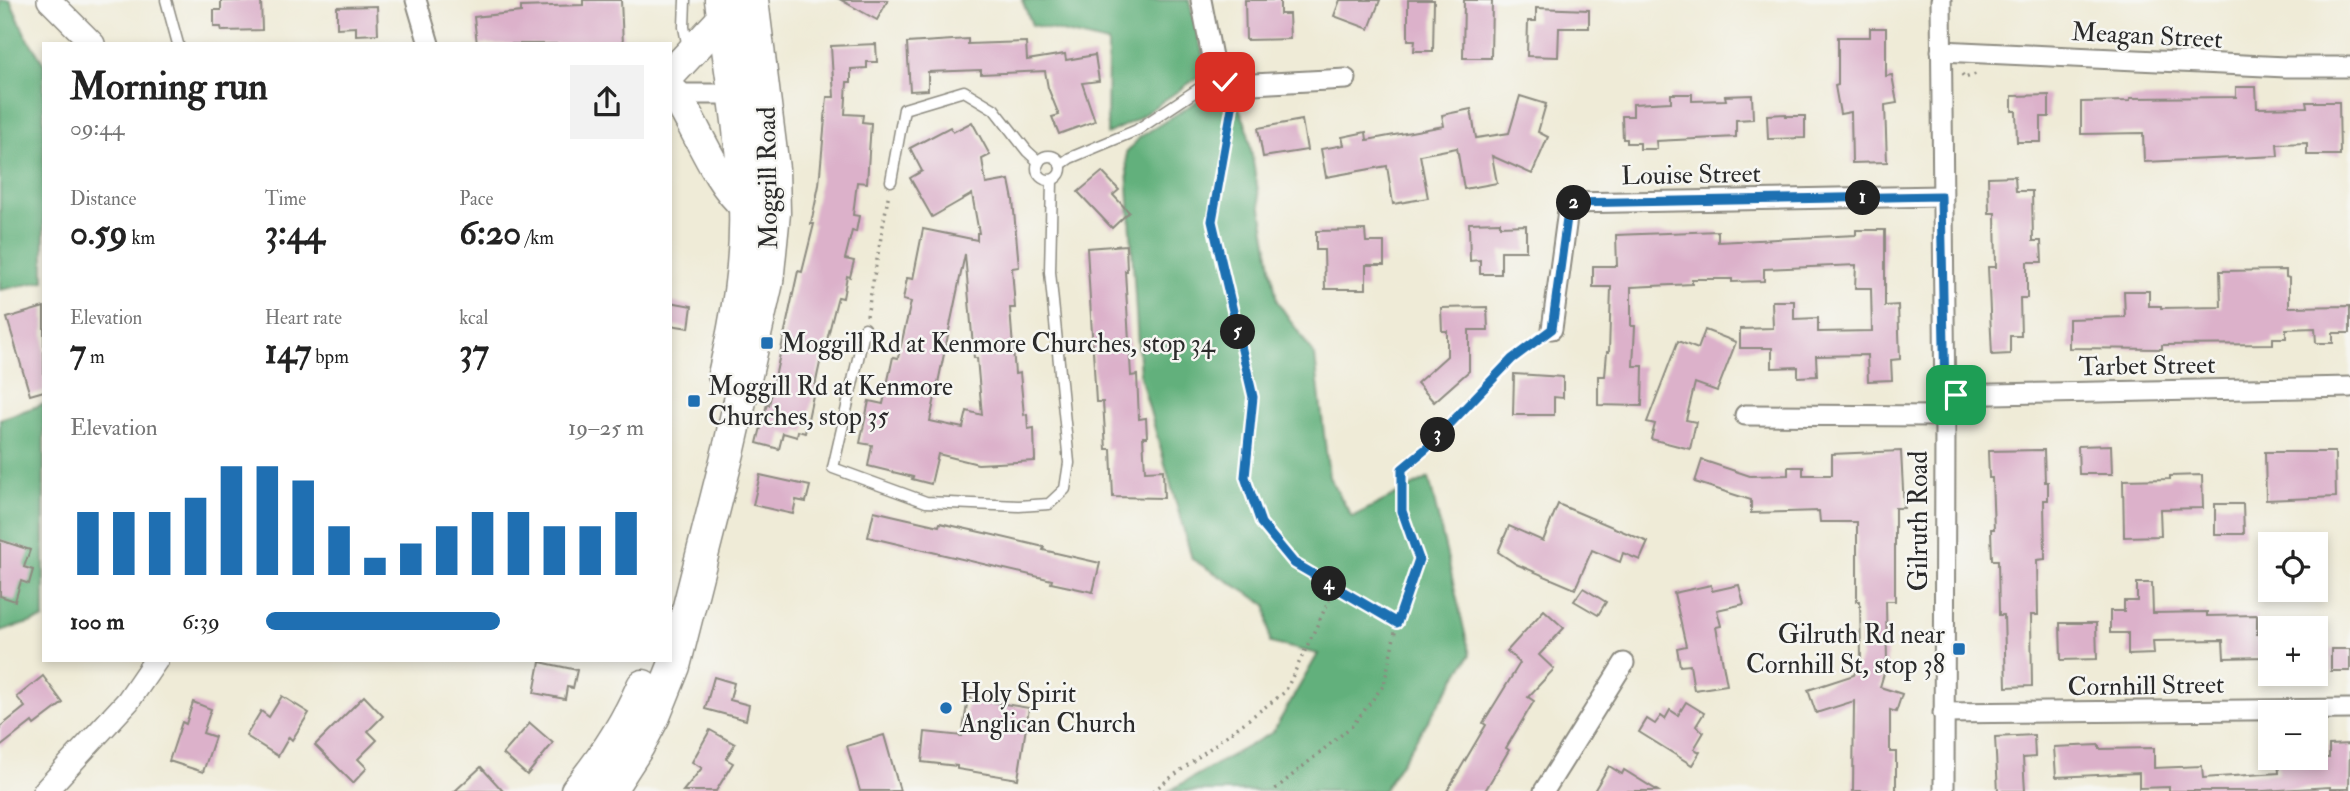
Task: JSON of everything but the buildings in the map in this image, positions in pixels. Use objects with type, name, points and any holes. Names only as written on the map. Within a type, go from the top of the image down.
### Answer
[{"type":"highway","name":"Moggill Road","points":[[609,791],[638,746],[659,705],[674,666],[767,282],[774,213],[773,169],[752,0]]},
{"type":"highway","name":"Moggill Road","points":[[672,589],[734,329],[744,266],[745,206],[722,9]]},
{"type":"highway","points":[[576,791],[609,750],[630,716],[652,662]]},
{"type":"main road","points":[[722,9],[676,80],[731,195],[745,206]]},
{"type":"street","points":[[49,0],[91,42]]},
{"type":"street","points":[[416,0],[428,42]]},
{"type":"street","points":[[1200,0],[1214,67],[1225,82],[1236,85],[1346,79]]},
{"type":"street","name":"Gilruth Road","points":[[1941,0],[1945,395],[1944,791]]},
{"type":"street","name":"Meagan Street","points":[[1941,51],[2272,67],[2350,67]]},
{"type":"street","points":[[676,80],[733,94],[765,93]]},
{"type":"street","name":"Louise Street","points":[[1552,329],[1569,203],[1941,196]]},
{"type":"street","name":"Tarbet Street","points":[[1945,395],[2350,387]]},
{"type":"street","points":[[1745,415],[1945,416]]},
{"type":"street","points":[[45,791],[128,701],[155,662]]},
{"type":"street","points":[[1544,791],[1624,663]]},
{"type":"street","name":"Cornhill Street","points":[[1944,713],[2350,709]]},
{"type":"lane","points":[[166,0],[177,42]]},
{"type":"lane","points":[[676,80],[685,0]]},
{"type":"lane","points":[[1060,164],[1137,130],[1218,76]]},
{"type":"lane","points":[[891,181],[904,109],[964,91],[994,109],[1039,162]]},
{"type":"lane","points":[[864,328],[833,468],[926,502],[1019,506],[1049,504],[1065,489],[1069,463],[1050,272],[1052,180],[1059,174],[1060,164],[1050,156],[1039,162],[1038,167],[1043,178],[1052,180]]},
{"type":"path","points":[[1236,85],[1212,221],[1253,397],[1245,477],[1261,523],[1294,563],[1397,623]]},
{"type":"path","points":[[864,328],[891,181]]},
{"type":"path","points":[[1273,791],[1352,726],[1384,685],[1397,623],[1419,559],[1402,511],[1402,469],[1427,448],[1512,359],[1552,329]]},
{"type":"path","points":[[1153,791],[1286,692],[1335,588]]},
{"type":"green space","points":[[0,0],[10,0],[25,34],[42,61],[42,281],[0,290]]},
{"type":"green space","points":[[1022,0],[1189,0],[1207,71],[1134,121],[1107,134],[1108,43],[1032,25]]},
{"type":"green space","points":[[1218,88],[1237,103],[1247,127],[1277,301],[1315,356],[1329,477],[1352,517],[1429,478],[1470,655],[1383,791],[1169,791],[1273,732],[1318,654],[1270,643],[1267,605],[1192,559],[1140,376],[1126,153],[1140,137]]},
{"type":"green space","points":[[42,405],[42,620],[0,631],[0,419]]},
{"type":"place","name":"Moggill Rd at Kenmore Churches, stop 34","points":[[767,343]]},
{"type":"place","name":"Moggill Rd at Kenmore Churches, stop 35","points":[[694,401]]},
{"type":"place","name":"Gilruth Rd near Cornhill St, stop 38","points":[[1959,649]]},
{"type":"place","name":"Holy Spirit Anglican Church","points":[[946,708]]},
{"type":"route","points":[[1225,82],[1236,85],[1212,221],[1253,397],[1245,477],[1261,523],[1294,563],[1397,623],[1419,559],[1402,511],[1402,469],[1427,448],[1512,359],[1552,329],[1569,203],[1941,196],[1945,395],[1956,395]]}]
